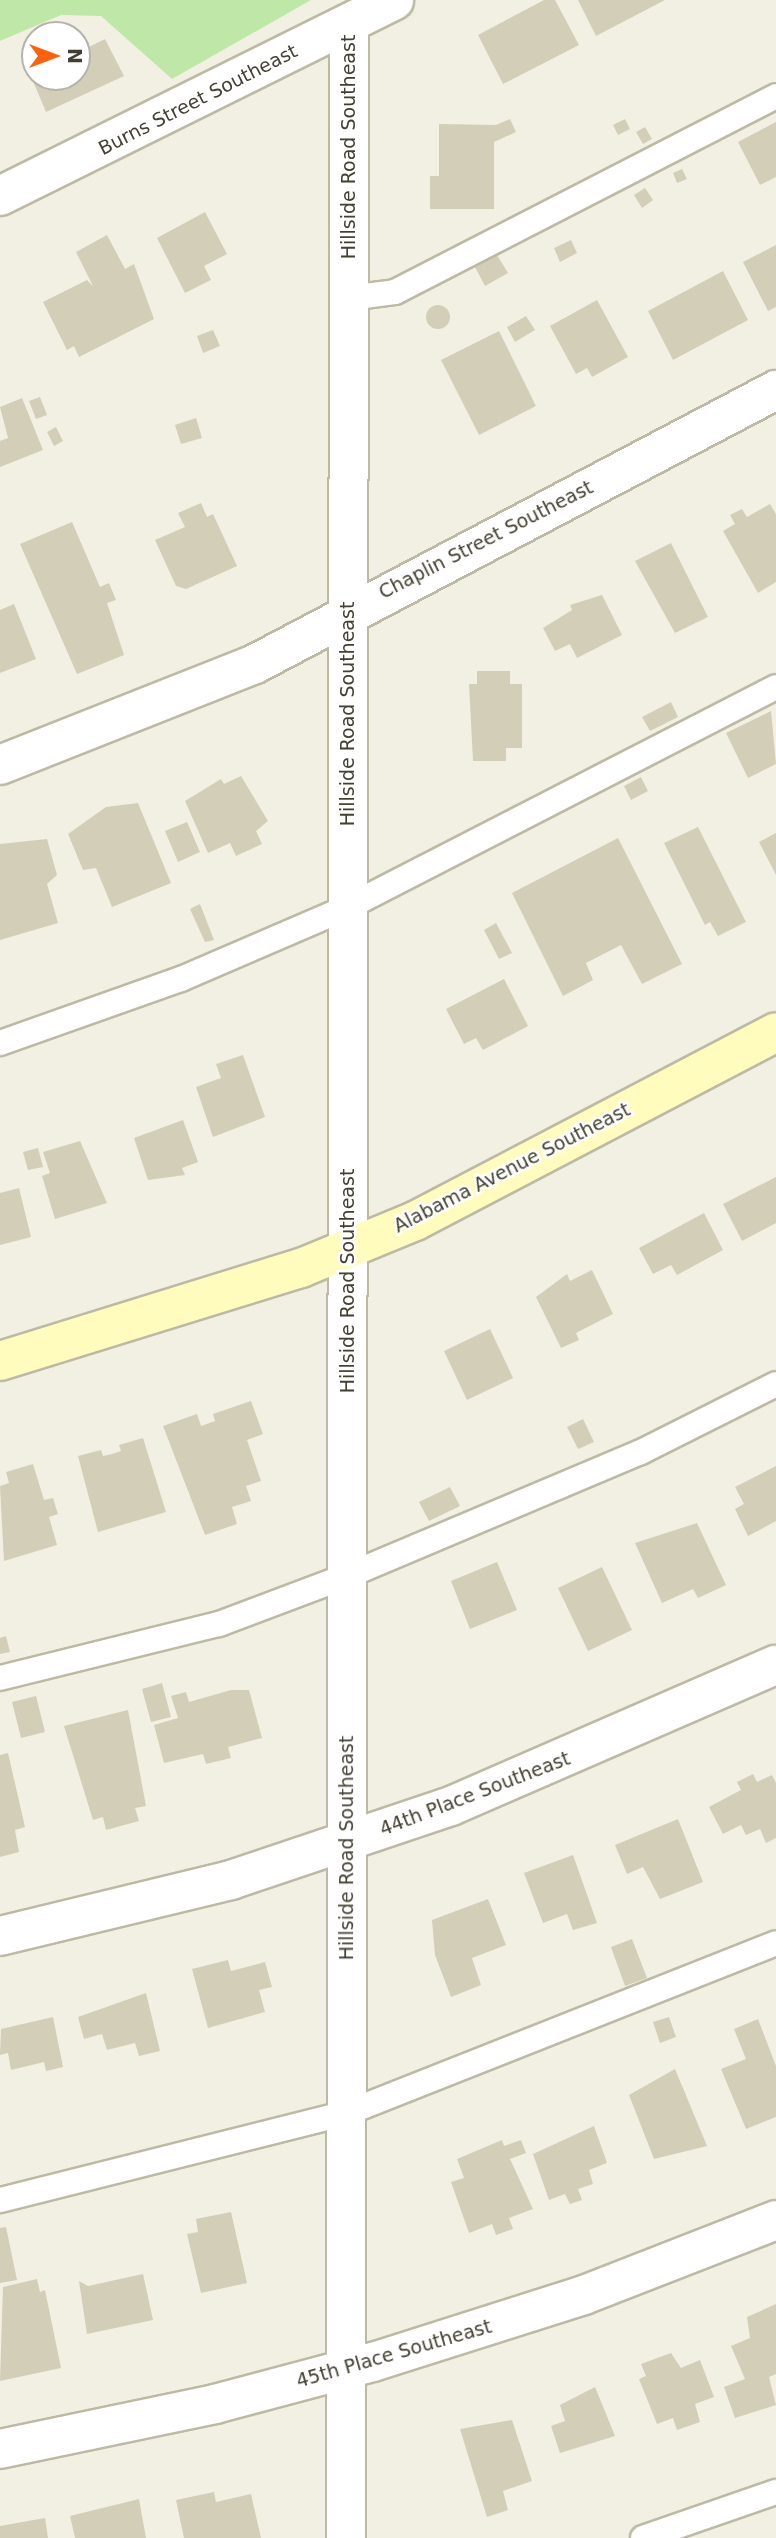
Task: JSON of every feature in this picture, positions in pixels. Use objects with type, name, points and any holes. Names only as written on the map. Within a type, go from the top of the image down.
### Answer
[{"type":"street","name":"Burns Street Southeast","points":[[0,196],[394,0]]},
{"type":"street","name":"Hillside Road Southeast","points":[[346,2538],[349,24]]},
{"type":"street","name":"Chaplin Street Southeast","points":[[0,765],[204,687],[776,390]]},
{"type":"street","name":"Alabama Avenue Southeast","points":[[0,1361],[190,1306],[415,1221],[776,1032]]},
{"type":"street","name":"44th Place Southeast","points":[[0,1936],[219,1883],[347,1842],[563,1761],[776,1665]]},
{"type":"street","name":"45th Place Southeast","points":[[0,2449],[346,2369],[576,2298],[776,2220]]},
{"type":"lane","points":[[349,298],[395,292],[776,96]]},
{"type":"lane","points":[[0,1043],[181,979],[348,906],[776,687]]},
{"type":"lane","points":[[0,1678],[219,1624],[348,1576],[640,1452],[776,1384]]},
{"type":"lane","points":[[0,2200],[347,2113],[776,1943]]},
{"type":"lane","points":[[643,2538],[776,2492]]},
{"type":"green space","points":[[0,0],[311,0],[172,79],[101,16],[61,15],[47,21],[21,21],[21,32],[0,41]]},
{"type":"building","points":[[544,0],[555,0],[579,45],[503,84],[478,35]]},
{"type":"building","points":[[578,0],[665,0],[596,36]]},
{"type":"building","points":[[105,39],[124,76],[46,112],[37,91],[91,91],[91,46]]},
{"type":"building","points":[[510,119],[516,132],[494,142],[494,209],[430,209],[430,176],[439,176],[439,124],[496,125]]},
{"type":"building","points":[[625,119],[630,129],[618,135],[613,125]]},
{"type":"building","points":[[776,122],[776,177],[760,185],[738,142]]},
{"type":"building","points":[[645,127],[652,139],[643,144],[636,132]]},
{"type":"building","points":[[682,169],[687,179],[677,183],[673,173]]},
{"type":"building","points":[[645,188],[653,200],[642,208],[634,195]]},
{"type":"building","points":[[205,212],[227,254],[204,266],[211,280],[185,293],[157,238]]},
{"type":"building","points":[[107,235],[125,269],[134,264],[154,319],[79,357],[74,346],[67,350],[43,302],[87,280],[93,286],[76,252]]},
{"type":"building","points":[[571,240],[577,253],[560,262],[554,248]]},
{"type":"building","points":[[776,245],[776,307],[768,311],[743,262]]},
{"type":"building","points":[[497,255],[508,273],[485,286],[475,267]]},
{"type":"building","points":[[723,271],[748,320],[673,360],[648,311]]},
{"type":"building","points":[[597,300],[628,357],[592,377],[587,368],[576,374],[550,326]]},
{"type":"building","points":[[438,305],[446,309],[450,317],[446,325],[438,329],[430,325],[426,317],[430,309]]},
{"type":"building","points":[[526,316],[535,330],[515,342],[507,327]]},
{"type":"building","points":[[213,330],[220,346],[203,353],[197,336]]},
{"type":"building","points":[[499,331],[536,406],[479,435],[441,360]]},
{"type":"building","points":[[40,397],[47,415],[36,419],[29,401]]},
{"type":"building","points":[[22,398],[43,450],[0,467],[0,441],[8,438],[0,407]]},
{"type":"building","points":[[196,418],[202,438],[181,444],[175,425]]},
{"type":"building","points":[[56,427],[63,441],[54,446],[47,432]]},
{"type":"building","points":[[201,503],[207,517],[213,514],[237,566],[186,589],[176,586],[155,540],[185,527],[178,513]]},
{"type":"building","points":[[770,504],[776,514],[776,582],[758,593],[723,531],[735,524],[730,515],[742,509],[747,517]]},
{"type":"building","points":[[72,522],[100,587],[109,583],[116,600],[107,603],[124,655],[77,674],[20,544]]},
{"type":"building","points":[[671,543],[708,617],[675,633],[635,561]]},
{"type":"building","points":[[602,595],[622,635],[577,658],[570,644],[555,651],[543,628],[572,610],[570,605]]},
{"type":"building","points":[[14,604],[36,659],[0,673],[0,610]]},
{"type":"building","points":[[477,671],[510,671],[510,684],[522,684],[522,748],[506,748],[506,761],[473,761],[469,684],[477,684]]},
{"type":"building","points":[[671,702],[678,717],[650,731],[642,717]]},
{"type":"building","points":[[771,711],[776,764],[748,778],[726,733]]},
{"type":"building","points":[[241,776],[268,821],[256,831],[262,844],[236,856],[230,843],[208,853],[185,801],[221,779],[224,784]]},
{"type":"building","points":[[641,777],[648,791],[631,800],[624,786]]},
{"type":"building","points":[[138,803],[171,883],[112,907],[96,868],[83,870],[68,834],[106,807]]},
{"type":"building","points":[[187,822],[200,852],[178,862],[165,831]]},
{"type":"building","points":[[698,827],[746,922],[718,936],[710,922],[705,925],[664,843]]},
{"type":"building","points":[[776,833],[776,875],[759,842]]},
{"type":"building","points":[[618,838],[682,964],[642,984],[621,945],[586,963],[593,980],[563,996],[512,893]]},
{"type":"building","points":[[47,839],[57,875],[47,884],[58,923],[0,940],[0,844]]},
{"type":"building","points":[[200,904],[214,940],[205,942],[190,909]]},
{"type":"building","points":[[496,923],[512,953],[499,959],[484,930]]},
{"type":"building","points":[[504,979],[528,1026],[483,1050],[476,1038],[464,1044],[446,1009]]},
{"type":"building","points":[[243,1055],[265,1117],[213,1137],[196,1087],[221,1078],[216,1064]]},
{"type":"building","points":[[183,1120],[198,1162],[182,1168],[185,1175],[148,1180],[134,1138]]},
{"type":"building","points":[[80,1141],[107,1203],[55,1219],[42,1176],[50,1173],[43,1152]]},
{"type":"building","points":[[38,1148],[43,1167],[28,1170],[23,1152]]},
{"type":"building","points":[[776,1177],[776,1223],[742,1241],[723,1204]]},
{"type":"building","points":[[19,1188],[31,1237],[0,1245],[0,1193]]},
{"type":"building","points":[[704,1213],[723,1250],[677,1275],[671,1265],[653,1274],[639,1248]]},
{"type":"building","points":[[592,1270],[613,1314],[576,1333],[579,1340],[561,1348],[536,1297],[567,1274],[570,1281]]},
{"type":"building","points":[[490,1329],[513,1378],[467,1400],[444,1351]]},
{"type":"building","points":[[251,1401],[263,1434],[247,1440],[261,1481],[246,1486],[251,1501],[232,1507],[237,1524],[205,1535],[163,1426],[197,1414],[201,1426],[215,1421],[213,1414]]},
{"type":"building","points":[[583,1419],[594,1442],[578,1449],[567,1427]]},
{"type":"building","points":[[143,1438],[166,1512],[98,1532],[78,1456],[101,1450],[103,1456],[112,1454],[121,1451],[119,1445]]},
{"type":"building","points":[[33,1464],[44,1500],[53,1498],[58,1514],[49,1517],[57,1545],[4,1561],[0,1486],[9,1483],[6,1472]]},
{"type":"building","points":[[776,1466],[776,1521],[748,1536],[735,1509],[744,1504],[735,1487]]},
{"type":"building","points":[[450,1487],[460,1506],[429,1521],[419,1502]]},
{"type":"building","points":[[697,1523],[726,1585],[698,1598],[693,1589],[662,1603],[635,1543]]},
{"type":"building","points":[[497,1562],[517,1610],[470,1629],[451,1581]]},
{"type":"building","points":[[602,1567],[632,1630],[588,1651],[558,1588]]},
{"type":"building","points":[[6,1636],[10,1652],[0,1654],[0,1638]]},
{"type":"building","points":[[162,1683],[171,1717],[151,1722],[142,1689]]},
{"type":"building","points":[[231,1690],[249,1690],[262,1738],[228,1747],[231,1758],[206,1764],[203,1754],[164,1763],[154,1725],[178,1718],[171,1696],[186,1692],[189,1702]]},
{"type":"building","points":[[36,1696],[45,1732],[21,1738],[12,1702]]},
{"type":"building","points":[[128,1710],[146,1806],[135,1808],[139,1821],[106,1830],[103,1817],[93,1820],[64,1726]]},
{"type":"building","points":[[8,1753],[25,1827],[15,1830],[19,1852],[0,1857],[0,1755]]},
{"type":"building","points":[[753,1774],[757,1782],[772,1775],[776,1783],[776,1838],[766,1843],[760,1829],[746,1835],[741,1825],[723,1834],[709,1807],[741,1790],[737,1782]]},
{"type":"building","points":[[678,1819],[703,1882],[660,1899],[643,1867],[627,1874],[615,1845]]},
{"type":"building","points":[[573,1855],[597,1923],[573,1930],[567,1914],[543,1923],[524,1873]]},
{"type":"building","points":[[488,1899],[506,1945],[472,1958],[481,1985],[451,1997],[435,1955],[432,1920]]},
{"type":"building","points":[[632,1939],[647,1978],[625,1986],[611,1947]]},
{"type":"building","points":[[228,1960],[231,1971],[265,1962],[272,1987],[259,1990],[265,2012],[208,2028],[192,1969]]},
{"type":"building","points":[[146,1993],[160,2051],[139,2056],[135,2043],[107,2050],[102,2034],[84,2039],[78,2017]]},
{"type":"building","points":[[53,2017],[63,2067],[46,2071],[44,2062],[11,2070],[8,2053],[0,2055],[1,2029]]},
{"type":"building","points":[[669,2017],[676,2037],[660,2043],[653,2022]]},
{"type":"building","points":[[758,2019],[776,2066],[776,2117],[746,2129],[721,2069],[746,2059],[734,2029]]},
{"type":"building","points":[[675,2069],[707,2146],[654,2159],[629,2095]]},
{"type":"building","points":[[594,2126],[607,2163],[589,2170],[593,2184],[578,2189],[582,2200],[570,2204],[565,2194],[549,2200],[533,2154]]},
{"type":"building","points":[[502,2140],[504,2146],[521,2140],[526,2153],[510,2159],[533,2209],[509,2218],[513,2229],[496,2235],[492,2224],[469,2233],[451,2182],[464,2178],[457,2159]]},
{"type":"building","points":[[231,2212],[247,2283],[201,2293],[187,2234],[198,2232],[196,2219]]},
{"type":"building","points":[[6,2227],[17,2280],[0,2283],[0,2228]]},
{"type":"building","points":[[143,2274],[153,2320],[87,2334],[79,2281],[88,2286]]},
{"type":"building","points":[[37,2279],[40,2292],[45,2290],[61,2368],[0,2381],[3,2287]]},
{"type":"building","points":[[776,2304],[776,2374],[769,2377],[776,2405],[735,2418],[724,2387],[745,2379],[731,2346],[750,2338],[747,2317]]},
{"type":"building","points":[[671,2353],[681,2368],[700,2360],[714,2397],[695,2404],[700,2422],[677,2430],[673,2418],[657,2424],[639,2379],[646,2376],[641,2364]]},
{"type":"building","points":[[595,2387],[615,2436],[560,2453],[551,2426],[565,2421],[560,2405]]},
{"type":"building","points":[[512,2420],[532,2481],[503,2491],[508,2510],[487,2517],[460,2429]]},
{"type":"building","points":[[214,2492],[216,2502],[251,2494],[261,2538],[184,2538],[176,2500]]},
{"type":"building","points":[[139,2499],[146,2538],[75,2538],[70,2516]]},
{"type":"building","points":[[45,2518],[48,2538],[0,2538],[0,2526]]}]
